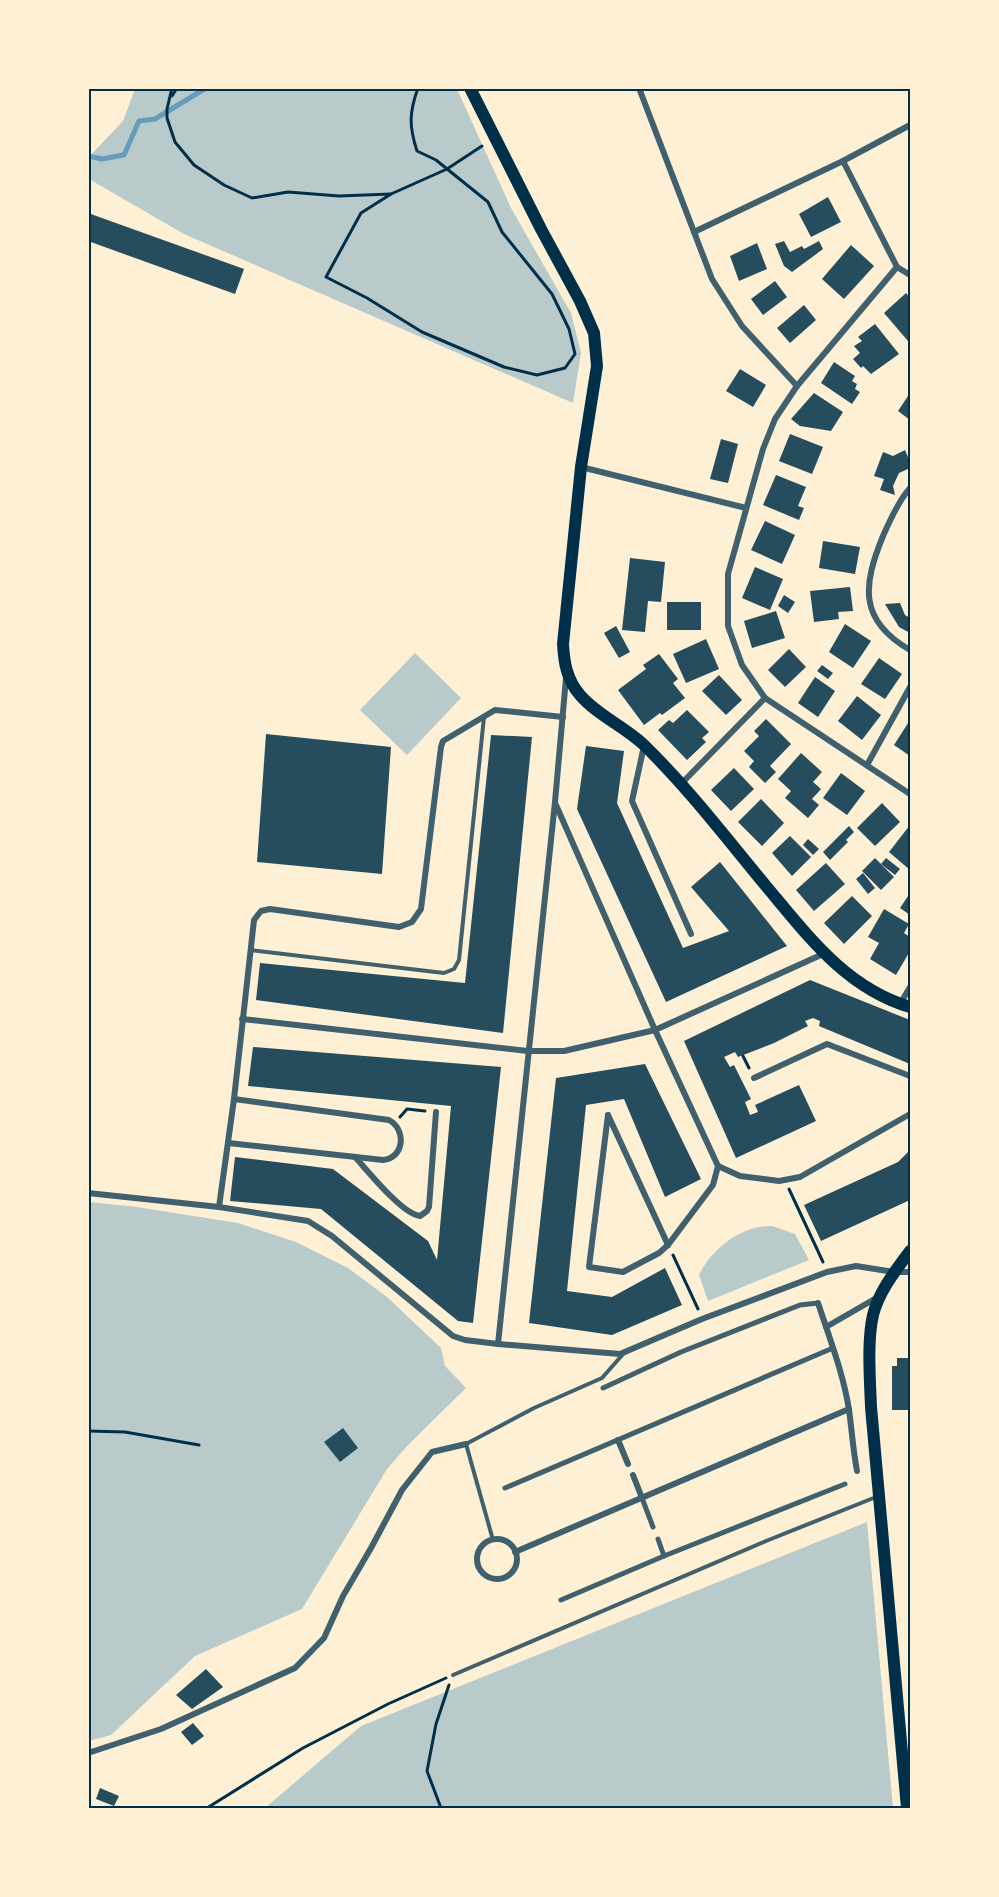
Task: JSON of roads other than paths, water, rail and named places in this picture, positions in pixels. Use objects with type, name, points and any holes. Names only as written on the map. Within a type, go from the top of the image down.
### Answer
[{"type":"main road","points":[[470,88],[550,247],[580,301],[594,333],[597,366],[581,467],[563,644],[567,672],[581,696],[644,746],[681,784],[823,954],[859,983],[905,1006]]},
{"type":"main road","points":[[908,1809],[871,1407],[870,1355],[873,1316],[880,1296],[910,1251]]},
{"type":"street","points":[[639,88],[712,279],[742,326],[797,386]]},
{"type":"street","points":[[694,232],[910,125]]},
{"type":"street","points":[[843,160],[897,267],[910,275]]},
{"type":"street","points":[[897,267],[797,386],[775,419],[763,449],[728,573],[728,626],[742,665],[765,698],[910,794]]},
{"type":"street","points":[[581,467],[746,507]]},
{"type":"street","points":[[910,488],[889,523],[873,560],[868,584],[871,609],[884,630],[910,650]]},
{"type":"street","points":[[498,1344],[567,672]]},
{"type":"street","points":[[867,765],[910,687]]},
{"type":"street","points":[[681,784],[765,698]]},
{"type":"street","points":[[219,1207],[234,1099],[252,924],[261,911],[270,909],[399,927],[412,922],[421,909],[441,747],[446,738],[495,710],[563,717]]},
{"type":"street","points":[[644,746],[632,801],[691,934]]},
{"type":"street","points":[[555,802],[655,1030],[718,1166],[713,1185],[668,1245],[659,1253],[629,1270],[618,1272],[589,1267],[608,1115],[668,1245]]},
{"type":"street","points":[[242,1019],[528,1052],[564,1051],[655,1030],[823,954]]},
{"type":"street","points":[[905,1006],[910,987]]},
{"type":"street","points":[[754,1078],[827,1044],[910,1076]]},
{"type":"street","points":[[228,1143],[383,1160],[392,1158],[400,1146],[399,1128],[385,1119],[234,1099]]},
{"type":"street","points":[[354,1157],[393,1198],[412,1214],[420,1216],[429,1207],[436,1112]]},
{"type":"street","points":[[718,1166],[740,1176],[785,1180],[808,1174],[910,1114]]},
{"type":"street","points":[[88,1193],[219,1207],[308,1221],[316,1224],[453,1336],[465,1340],[498,1344],[625,1353],[702,1319],[827,1272],[856,1266],[910,1272]]},
{"type":"street","points":[[826,1326],[880,1296]]},
{"type":"street","points":[[603,1388],[681,1352],[801,1305],[818,1303],[849,1409],[851,1439],[857,1470]]},
{"type":"street","points":[[505,1488],[833,1348]]},
{"type":"street","points":[[515,1552],[849,1409]]},
{"type":"street","points":[[618,1440],[628,1464]]},
{"type":"street","points":[[88,1753],[161,1728],[295,1668],[324,1638],[343,1596],[402,1490],[432,1452],[466,1444]]},
{"type":"street","points":[[633,1475],[653,1527]]},
{"type":"street","points":[[561,1600],[845,1484]]},
{"type":"street","points":[[658,1539],[664,1556]]},
{"type":"street","points":[[504,1540],[515,1552],[515,1566],[507,1576],[494,1579],[487,1576],[478,1566],[478,1553],[486,1542],[504,1540]]},
{"type":"lane","points":[[249,950],[444,973],[454,969],[459,960],[484,717]]},
{"type":"lane","points":[[493,1540],[466,1444],[534,1408],[602,1378],[625,1353]]},
{"type":"lane","points":[[453,1675],[766,1541],[879,1496]]},
{"type":"waterway","points":[[88,156],[102,159],[124,155],[139,121],[155,119],[206,88]]}]
